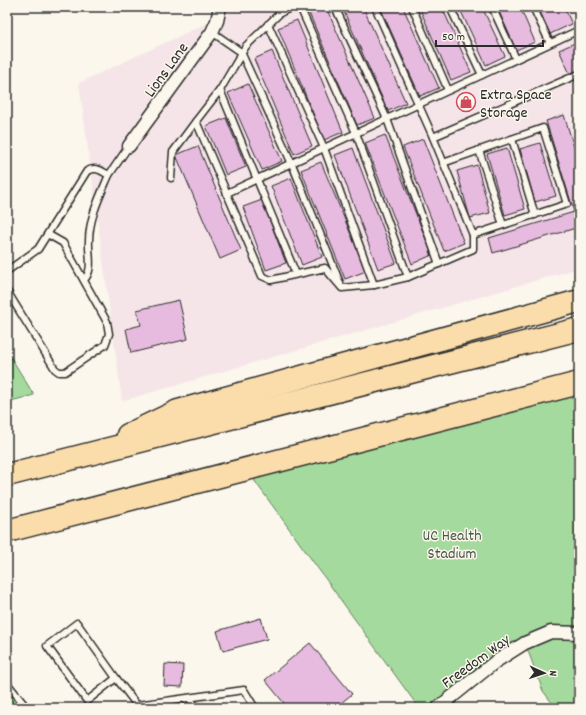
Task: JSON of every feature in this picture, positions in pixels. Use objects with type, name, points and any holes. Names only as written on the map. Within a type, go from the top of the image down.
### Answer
[{"type":"highway","points":[[85,455],[178,411],[579,301]]},
{"type":"highway","points":[[7,475],[579,329]]},
{"type":"highway","points":[[7,531],[579,382]]},
{"type":"street","name":"Lions Lane","points":[[129,146],[212,32],[217,21],[220,7]]},
{"type":"street","name":"Freedom Way","points":[[438,708],[495,662],[525,643],[551,632],[579,633]]},
{"type":"lane","points":[[171,178],[173,152],[220,90],[241,52],[280,13],[292,7]]},
{"type":"lane","points":[[300,7],[356,133],[408,277]]},
{"type":"lane","points":[[335,7],[387,119],[439,264]]},
{"type":"lane","points":[[342,288],[374,285],[408,277],[473,249],[473,235],[433,137],[375,7]]},
{"type":"lane","points":[[412,7],[448,90]]},
{"type":"lane","points":[[450,7],[482,75]]},
{"type":"lane","points":[[492,7],[516,59]]},
{"type":"lane","points":[[533,7],[550,43]]},
{"type":"lane","points":[[268,24],[324,148],[374,285]]},
{"type":"lane","points":[[227,193],[579,30]]},
{"type":"lane","points":[[212,32],[241,52],[292,164],[342,288]]},
{"type":"lane","points":[[433,137],[579,74]]},
{"type":"lane","points":[[220,90],[296,274]]},
{"type":"lane","points":[[196,121],[262,276],[271,280],[325,268],[342,288]]},
{"type":"lane","points":[[443,163],[543,128],[567,204],[473,235]]},
{"type":"lane","points":[[512,139],[535,215]]},
{"type":"lane","points":[[84,280],[89,269],[88,241],[90,225],[98,201],[109,175],[129,146]]},
{"type":"lane","points":[[479,150],[503,225]]},
{"type":"lane","points":[[7,271],[38,249],[49,235],[87,171],[92,168],[98,169],[109,175]]},
{"type":"lane","points":[[7,291],[54,369],[59,372],[65,372],[105,345],[109,334],[107,322],[63,242],[49,235]]},
{"type":"lane","points":[[116,678],[87,701],[47,646],[76,623],[138,707],[244,690],[255,708]]},
{"type":"lane","points":[[7,683],[27,708]]},
{"type":"lane","points":[[189,698],[197,708]]},
{"type":"shaded area","points":[[241,7],[579,7],[579,268],[122,401],[79,83]]},
{"type":"green space","points":[[7,351],[34,395],[7,402]]},
{"type":"green space","name":"UC Health Stadium","points":[[579,383],[579,708],[556,708],[543,691],[525,643],[438,708],[419,708],[246,469]]},
{"type":"green space","points":[[7,684],[28,708],[7,708]]},
{"type":"building","points":[[322,7],[326,7],[375,118],[357,125],[309,13]]},
{"type":"building","points":[[342,7],[363,7],[406,103],[388,111]]},
{"type":"building","points":[[380,7],[403,7],[439,88],[420,96]]},
{"type":"building","points":[[419,7],[442,7],[471,72],[451,80]]},
{"type":"building","points":[[459,7],[482,7],[505,56],[486,65]]},
{"type":"building","points":[[497,7],[520,7],[535,42],[516,50]]},
{"type":"building","points":[[538,7],[564,7],[572,24],[550,34]]},
{"type":"building","points":[[297,20],[343,132],[324,140],[278,28]]},
{"type":"building","points":[[579,41],[579,72],[571,76],[559,50]]},
{"type":"building","points":[[272,51],[312,146],[294,154],[254,59]]},
{"type":"building","points":[[248,84],[282,161],[262,170],[228,93]]},
{"type":"building","points":[[564,115],[579,163],[579,227],[493,253],[489,238],[574,212],[546,121]]},
{"type":"building","points":[[226,118],[246,167],[226,175],[206,126]]},
{"type":"building","points":[[385,135],[432,255],[412,264],[365,143]]},
{"type":"building","points":[[423,139],[464,243],[444,251],[403,147]]},
{"type":"building","points":[[540,143],[556,196],[535,202],[520,149]]},
{"type":"building","points":[[198,146],[241,250],[220,259],[176,155]]},
{"type":"building","points":[[353,148],[396,263],[378,269],[335,155]]},
{"type":"building","points":[[507,148],[525,209],[505,215],[487,154]]},
{"type":"building","points":[[321,162],[366,271],[345,279],[301,170]]},
{"type":"building","points":[[477,165],[490,213],[470,218],[457,171]]},
{"type":"building","points":[[291,178],[322,257],[302,265],[271,186]]},
{"type":"building","points":[[262,200],[286,263],[266,270],[243,207]]},
{"type":"building","points":[[179,300],[188,339],[131,353],[126,329],[141,325],[137,310]]},
{"type":"building","points":[[261,618],[267,639],[223,651],[217,631]]},
{"type":"building","points":[[310,643],[352,694],[335,708],[288,708],[265,680]]},
{"type":"building","points":[[165,664],[183,665],[182,687],[164,686]]},
{"type":"place","name":"Extra Space Storage","points":[[466,102]]}]
